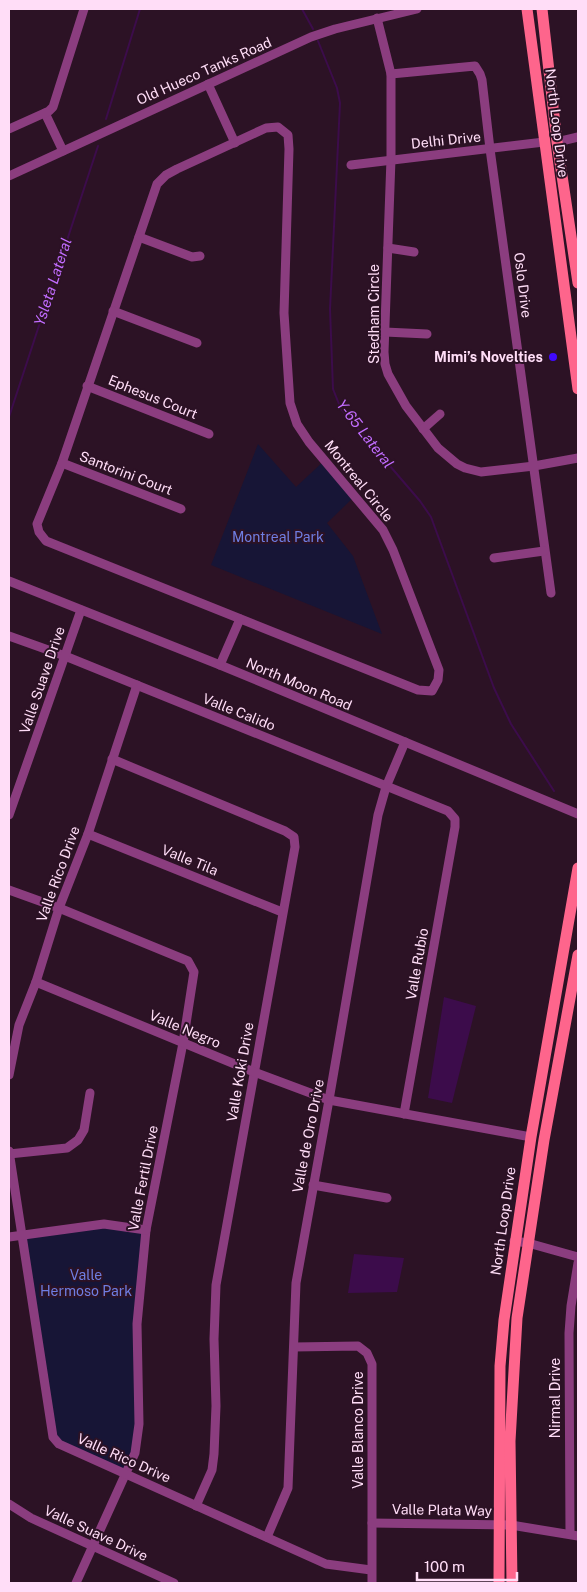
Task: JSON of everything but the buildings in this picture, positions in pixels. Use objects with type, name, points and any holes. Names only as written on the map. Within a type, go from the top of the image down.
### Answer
[{"type":"main road","name":"North Loop Drive","points":[[527,9],[578,389]]},
{"type":"main road","name":"North Loop Drive","points":[[542,9],[557,142],[576,259],[578,283]]},
{"type":"main road","name":"North Loop Drive","points":[[499,1583],[500,1366],[504,1320],[514,1241],[531,1137],[578,868]]},
{"type":"main road","name":"North Loop Drive","points":[[512,1583],[510,1441],[517,1318],[544,1140],[578,955]]},
{"type":"street","points":[[9,129],[54,107],[84,9]]},
{"type":"street","name":"Old Hueco Tanks Road","points":[[9,176],[310,37],[417,9]]},
{"type":"street","name":"Stedham Circle","points":[[377,18],[391,74],[391,159],[385,332],[385,364],[388,374],[406,406],[423,429],[446,456],[465,468],[481,472],[534,466],[578,458]]},
{"type":"street","name":"Oslo Drive","points":[[391,74],[475,66],[482,80],[551,593]]},
{"type":"street","points":[[208,84],[235,143]]},
{"type":"street","points":[[45,112],[63,151]]},
{"type":"street","name":"Montreal Circle","points":[[278,127],[288,135],[284,313],[290,403],[297,424],[309,442],[383,530],[393,550],[439,670],[438,680],[432,691],[418,690],[46,541],[38,532],[37,524],[62,463],[157,184],[166,175],[235,143],[266,128],[278,127]]},
{"type":"street","points":[[557,142],[578,137]]},
{"type":"street","name":"Delhi Drive","points":[[350,165],[544,142]]},
{"type":"street","points":[[139,237],[192,257],[200,256]]},
{"type":"street","points":[[388,248],[414,252]]},
{"type":"street","points":[[560,262],[576,259]]},
{"type":"street","points":[[113,310],[197,343]]},
{"type":"street","points":[[385,332],[428,334]]},
{"type":"street","name":"Ephesus Court","points":[[87,386],[210,434]]},
{"type":"street","points":[[423,429],[440,414]]},
{"type":"street","name":"Santorini Court","points":[[62,463],[181,509]]},
{"type":"street","points":[[494,558],[544,551]]},
{"type":"street","name":"North Moon Road","points":[[9,581],[220,665],[578,814]]},
{"type":"street","name":"Valle Suave Drive","points":[[9,815],[81,610]]},
{"type":"street","points":[[220,665],[240,619]]},
{"type":"street","name":"Valle Calido","points":[[9,636],[65,656],[448,811],[455,818]]},
{"type":"street","name":"Valle Rico Drive","points":[[9,1075],[19,1026],[36,982],[59,908],[88,834],[137,685]]},
{"type":"street","name":"Valle de Oro Drive","points":[[267,1537],[288,1488],[296,1283],[313,1185],[378,816],[386,787],[405,742]]},
{"type":"street","name":"Valle Koki Drive","points":[[112,759],[285,831],[294,837],[294,846],[216,1285],[214,1339],[216,1430],[212,1470],[196,1506]]},
{"type":"street","name":"Valle Rubio","points":[[404,1114],[454,837],[455,818]]},
{"type":"street","name":"Valle Tila","points":[[88,834],[282,912]]},
{"type":"street","name":"Valle Fertil Drive","points":[[9,890],[59,908],[188,961],[194,972],[183,1043],[146,1230],[137,1324],[139,1424],[135,1453],[76,1583]]},
{"type":"street","name":"Valle Negro","points":[[36,982],[254,1072],[329,1100],[531,1137]]},
{"type":"street","points":[[9,1153],[68,1148],[78,1140],[84,1130],[90,1094]]},
{"type":"street","name":"Valle Rico Drive","points":[[9,1153],[53,1437],[59,1444],[326,1564],[371,1570]]},
{"type":"street","points":[[313,1185],[388,1198]]},
{"type":"street","points":[[9,1237],[104,1224],[146,1230]]},
{"type":"street","points":[[514,1241],[578,1257]]},
{"type":"street","name":"Nirmal Drive","points":[[574,1535],[568,1333],[578,1263]]},
{"type":"street","name":"Valle Blanco Drive","points":[[294,1347],[358,1346],[367,1353],[372,1364],[372,1583]]},
{"type":"street","name":"Valle Suave Drive","points":[[9,1504],[31,1518],[174,1583]]},
{"type":"street","name":"Valle Plata Way","points":[[372,1522],[512,1525],[574,1535]]},
{"type":"green space","name":"Montreal Park","points":[[258,444],[296,487],[325,460],[355,496],[327,523],[353,556],[382,634],[211,565]]},
{"type":"green space","name":"Valle Hermoso Park","points":[[104,1224],[146,1230],[137,1324],[139,1424],[125,1473],[53,1437],[23,1235]]},
{"type":"shaded area","points":[[444,997],[476,1006],[452,1103],[428,1098]]},
{"type":"shaded area","points":[[354,1254],[404,1258],[397,1292],[348,1293]]},
{"type":"waterway","name":"Ysleta Lateral","points":[[106,119],[140,9]]},
{"type":"waterway","name":"Y-65 Lateral","points":[[302,9],[313,29]]},
{"type":"waterway","name":"Y-65 Lateral","points":[[318,41],[337,88],[340,103],[330,309],[333,389],[341,409],[420,501],[431,517],[494,688],[511,724],[554,791]]},
{"type":"waterway","name":"Ysleta Lateral","points":[[9,417],[98,146]]},
{"type":"place","name":"Mimi’s Novelties","points":[[553,357]]}]
